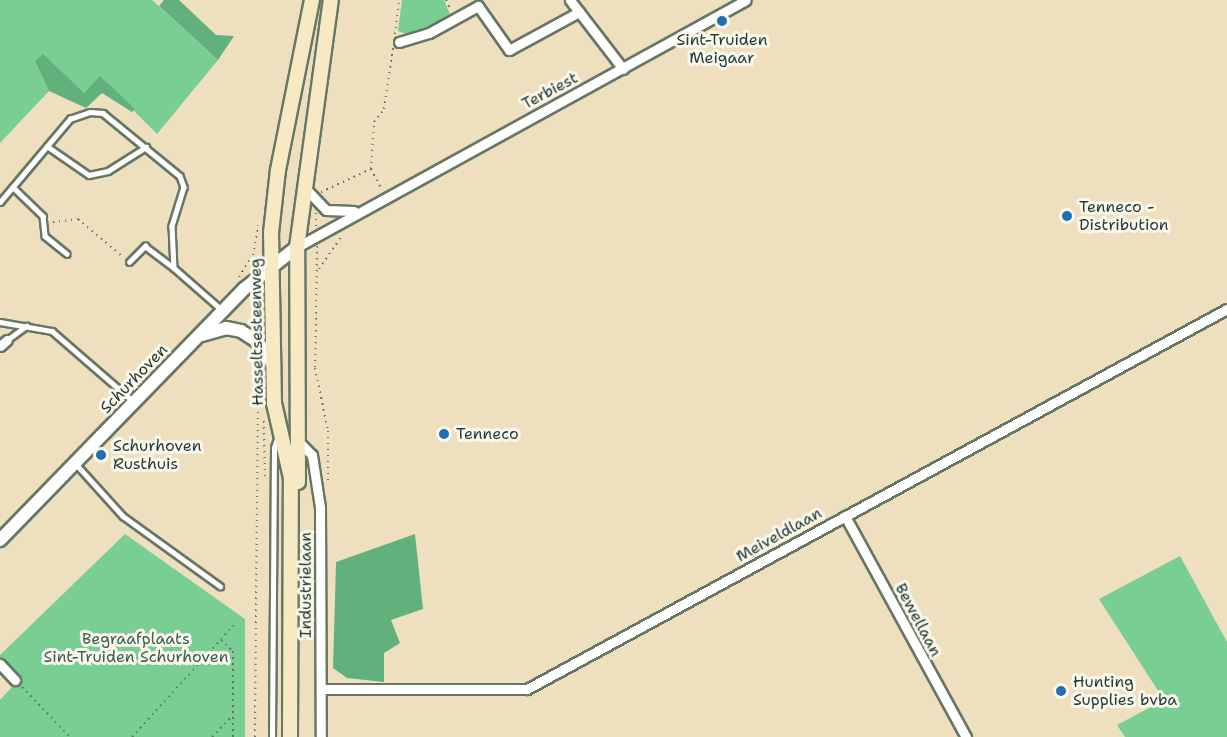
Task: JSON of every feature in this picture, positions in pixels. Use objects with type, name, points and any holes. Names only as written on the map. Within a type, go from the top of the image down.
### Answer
[{"type":"main road","name":"Hasseltsesteenweg","points":[[290,737],[291,478],[274,403],[272,224],[278,170],[312,0]]},
{"type":"main road","points":[[297,737],[297,247],[310,187],[331,0]]},
{"type":"street","points":[[570,0],[623,69]]},
{"type":"street","name":"Terbiest","points":[[297,247],[746,0]]},
{"type":"street","points":[[399,42],[429,33],[478,6],[509,50],[579,12]]},
{"type":"street","name":"Terbiest","points":[[310,187],[327,210],[344,213],[368,207]]},
{"type":"street","name":"Schurhoven","points":[[0,540],[223,311],[272,265],[297,247]]},
{"type":"street","name":"Meiveldlaan","points":[[321,689],[527,689],[1227,309]]},
{"type":"street","points":[[198,337],[226,328],[242,331],[258,342],[274,366]]},
{"type":"street","name":"Industrielaan","points":[[297,440],[312,455],[317,476],[321,737]]},
{"type":"street","name":"Bewellaan","points":[[845,516],[966,737]]},
{"type":"street","points":[[0,664],[15,680]]},
{"type":"lane","points":[[0,202],[70,119],[90,112],[112,118],[147,147],[183,182],[182,199],[172,226],[174,268]]},
{"type":"lane","points":[[47,146],[89,175],[108,171],[147,147]]},
{"type":"lane","points":[[13,187],[43,216],[45,236],[67,254]]},
{"type":"lane","points":[[129,262],[145,246],[223,311]]},
{"type":"lane","points":[[0,322],[52,331],[63,337],[134,402]]},
{"type":"lane","points":[[4,343],[26,326]]},
{"type":"lane","points":[[272,737],[274,448],[280,431]]},
{"type":"lane","points":[[76,464],[123,516],[220,586]]},
{"type":"path","points":[[386,197],[371,169],[374,122],[384,109],[399,0]]},
{"type":"path","points":[[321,192],[371,169]]},
{"type":"path","points":[[310,187],[325,195]]},
{"type":"path","points":[[44,223],[78,219],[129,262]]},
{"type":"path","points":[[319,268],[345,232]]},
{"type":"path","points":[[255,355],[258,368],[255,737]]},
{"type":"path","points":[[264,415],[265,476]]},
{"type":"path","points":[[132,737],[234,625]]},
{"type":"path","points":[[221,640],[233,651],[233,737]]},
{"type":"path","points":[[15,680],[70,737]]},
{"type":"path","points":[[212,737],[233,714]]},
{"type":"green space","points":[[0,0],[152,0],[218,60],[157,134],[100,77],[84,93],[35,61],[49,91],[0,143]]},
{"type":"green space","points":[[164,0],[179,0],[216,35],[234,36],[218,60],[159,6]]},
{"type":"green space","points":[[402,0],[444,0],[451,17],[429,29],[406,34],[398,31]]},
{"type":"green space","points":[[43,54],[84,93],[100,76],[135,109],[132,112],[102,93],[86,108],[49,91],[35,61]]},
{"type":"green space","name":"Begraafplaats Sint-Truiden Schurhoven","points":[[125,534],[245,619],[245,737],[0,737],[0,700],[15,684],[0,669],[0,655]]},
{"type":"green space","points":[[415,534],[423,609],[391,620],[400,643],[384,653],[384,682],[347,678],[333,668],[336,562]]},
{"type":"green space","points":[[1180,556],[1227,642],[1227,737],[1125,737],[1117,725],[1164,700],[1099,599]]},
{"type":"place","name":"Sint-Truiden Meigaar","points":[[722,21]]},
{"type":"place","name":"Tenneco - Distribution","points":[[1067,216]]},
{"type":"place","name":"Tenneco","points":[[444,434]]},
{"type":"place","name":"Schurhoven Rusthuis","points":[[101,455]]},
{"type":"place","name":"Hunting Supplies bvba","points":[[1061,691]]}]
